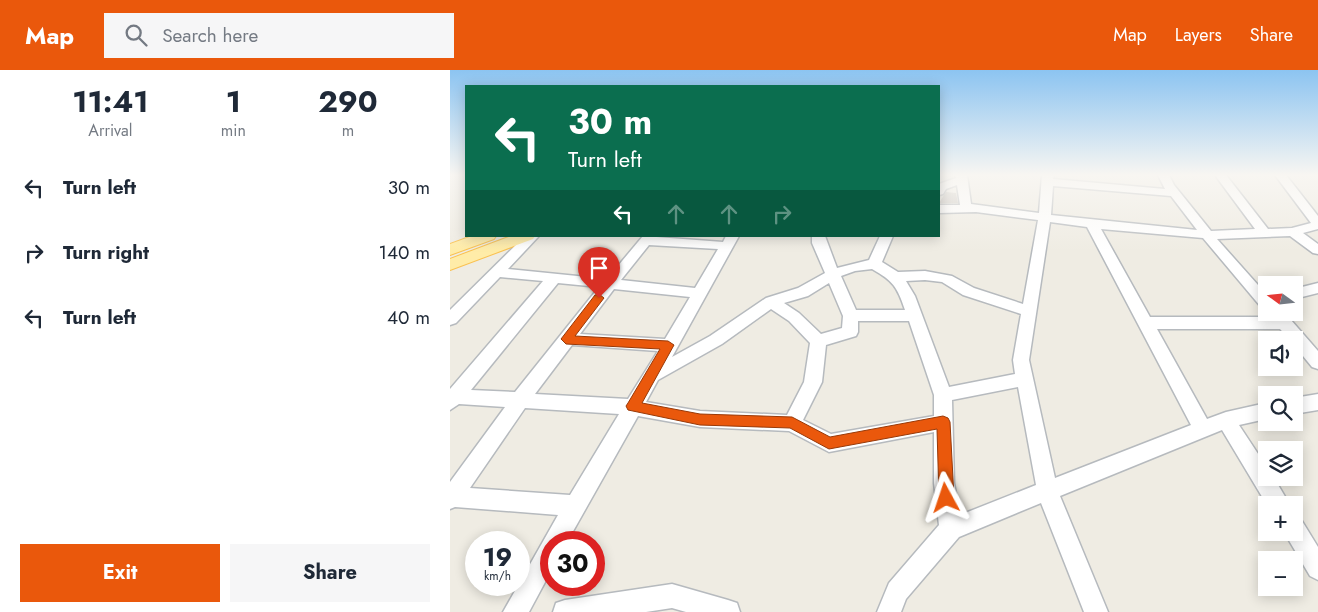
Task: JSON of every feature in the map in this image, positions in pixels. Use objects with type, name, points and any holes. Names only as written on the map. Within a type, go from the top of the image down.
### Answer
[{"type":"main road","points":[[450,250],[485,237]]},
{"type":"main road","points":[[450,265],[524,237]]},
{"type":"street","points":[[965,200],[966,208]]},
{"type":"street","points":[[1045,200],[1030,312],[1021,360],[1023,379],[1047,491],[1096,612]]},
{"type":"street","points":[[1180,200],[1258,293]]},
{"type":"street","points":[[1239,200],[1265,234]]},
{"type":"street","points":[[940,210],[966,208],[1092,224],[1208,235],[1265,234],[1293,232],[1318,225],[1299,200]]},
{"type":"street","points":[[1092,224],[1203,430]]},
{"type":"street","points":[[1293,232],[1318,250]]},
{"type":"street","points":[[450,319],[533,237]]},
{"type":"street","points":[[818,237],[850,316],[850,332],[818,341]]},
{"type":"street","points":[[874,264],[888,237]]},
{"type":"street","points":[[451,498],[520,400],[566,339],[648,238],[730,241],[561,531]]},
{"type":"street","points":[[650,376],[716,340],[771,302],[803,292],[833,274],[853,267],[874,264],[896,277],[908,296],[943,395],[944,483],[951,529]]},
{"type":"street","points":[[496,272],[699,293]]},
{"type":"street","points":[[896,277],[919,274],[942,276],[968,291],[1030,312]]},
{"type":"street","points":[[452,398],[554,278]]},
{"type":"street","points":[[1303,292],[1318,288]]},
{"type":"street","points":[[771,302],[794,317],[818,341]]},
{"type":"street","points":[[1145,323],[1258,310]]},
{"type":"street","points":[[850,316],[915,315]]},
{"type":"street","points":[[1282,321],[1318,362]]},
{"type":"street","points":[[566,339],[668,345]]},
{"type":"street","points":[[792,423],[813,382],[818,341]]},
{"type":"street","points":[[943,395],[1023,379]]},
{"type":"street","points":[[452,398],[633,406],[700,419],[792,423],[829,443],[943,422]]},
{"type":"street","points":[[1303,404],[1318,402]]},
{"type":"street","points":[[889,612],[897,591],[951,529],[1226,420],[1258,413]]},
{"type":"street","points":[[1226,420],[1273,496]]},
{"type":"street","points":[[451,498],[576,506]]},
{"type":"street","points":[[1301,541],[1318,568]]},
{"type":"street","points":[[515,612],[540,568]]},
{"type":"street","points":[[567,612],[672,596],[712,610]]},
{"type":"building","points":[[957,200],[958,203],[940,203],[940,201]]},
{"type":"route","points":[[599,298],[566,339],[668,345],[633,406],[700,419],[792,423],[829,443],[943,422],[946,498]]}]
